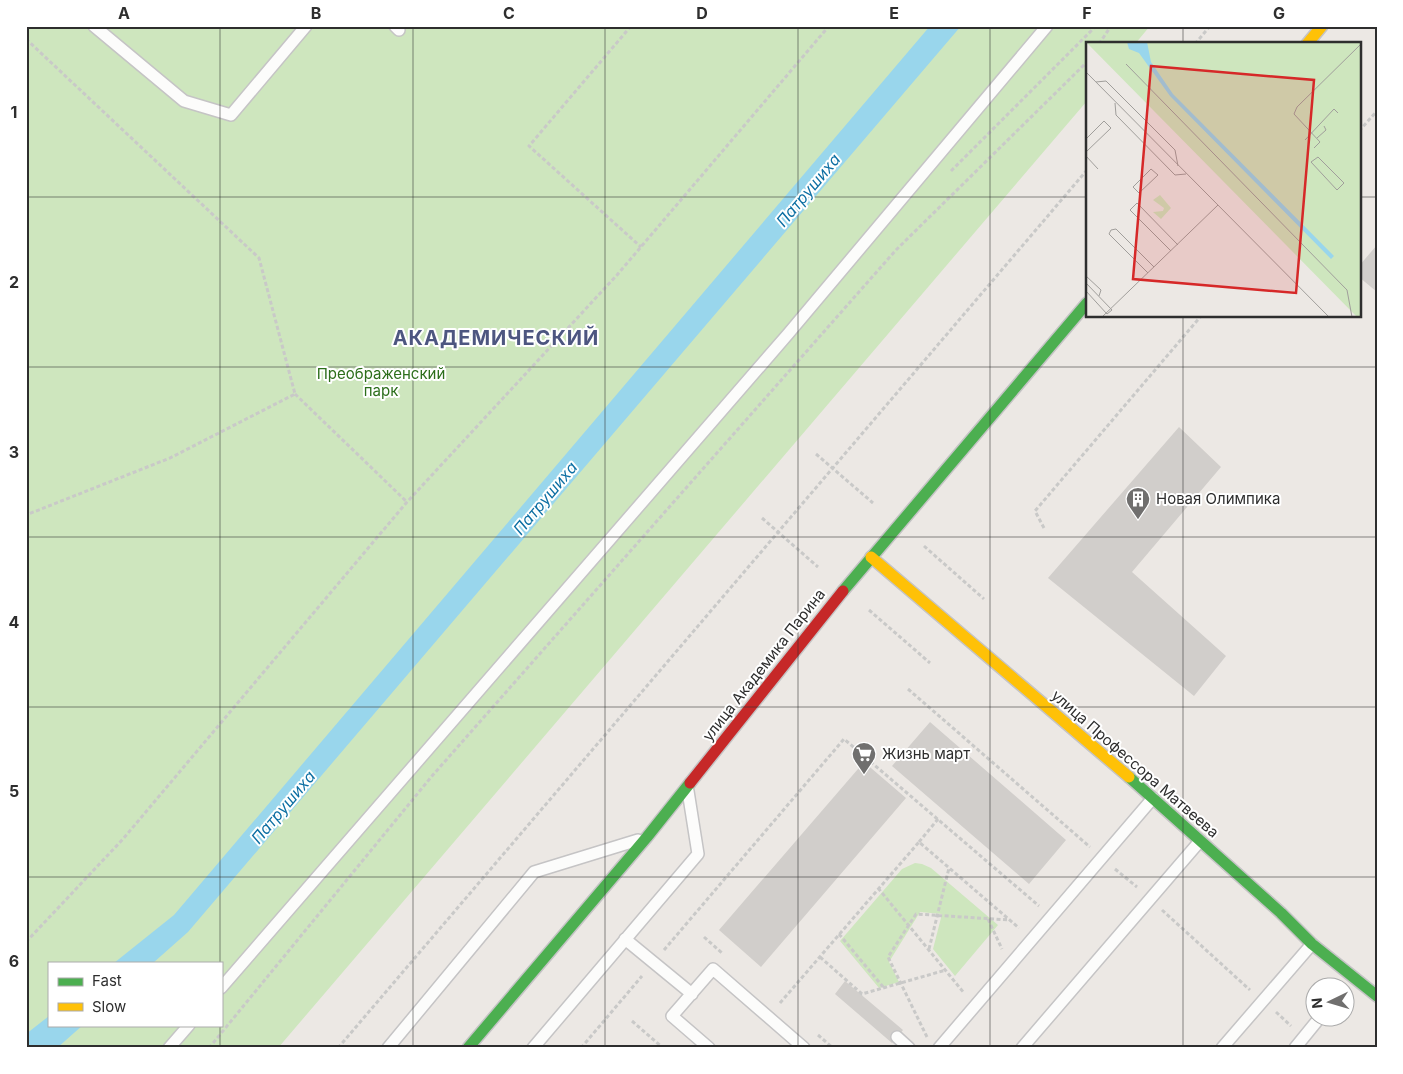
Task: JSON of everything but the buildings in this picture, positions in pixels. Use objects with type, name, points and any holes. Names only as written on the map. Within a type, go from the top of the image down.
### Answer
[{"type":"street","points":[[1309,42],[1322,26]]},
{"type":"street","name":"улица Академика Парина","points":[[468,1048],[646,837],[871,557],[1086,304]]},
{"type":"street","name":"улица Профессора Матвеева","points":[[871,557],[1153,798],[1281,913],[1312,944],[1352,976]]},
{"type":"street","name":"улица Профессора Матвеева","points":[[1356,980],[1377,996]]},
{"type":"lane","points":[[94,26],[184,101],[231,115],[306,26]]},
{"type":"lane","points":[[222,987],[788,334],[1046,26]]},
{"type":"lane","points":[[533,1048],[698,854],[687,787]]},
{"type":"lane","points":[[934,1045],[1153,798]]},
{"type":"lane","points":[[388,1048],[534,872],[646,837]]},
{"type":"lane","points":[[1022,1048],[1200,841]]},
{"type":"lane","points":[[625,939],[692,994]]},
{"type":"lane","points":[[1222,1048],[1312,944]]},
{"type":"lane","points":[[709,1048],[672,1016],[713,969],[804,1048]]},
{"type":"lane","points":[[169,1048],[188,1026]]},
{"type":"lane","points":[[1295,1048],[1313,1026]]},
{"type":"lane","points":[[897,1037],[909,1048]]},
{"type":"path","points":[[631,26],[529,146],[641,247]]},
{"type":"path","points":[[26,942],[123,839],[407,502],[617,275],[829,26]]},
{"type":"path","points":[[1100,42],[1111,26]]},
{"type":"path","points":[[1197,42],[1210,26]]},
{"type":"path","points":[[26,39],[259,258],[295,394],[407,502]]},
{"type":"path","points":[[209,1048],[432,776],[896,250],[1086,63]]},
{"type":"path","points":[[1360,130],[1377,111]]},
{"type":"path","points":[[338,1048],[1086,171]]},
{"type":"path","points":[[1044,528],[1035,512],[1200,318]]},
{"type":"path","points":[[26,515],[170,458],[295,394]]},
{"type":"path","points":[[816,454],[873,503]]},
{"type":"path","points":[[762,518],[818,567]]},
{"type":"path","points":[[924,546],[984,599]]},
{"type":"path","points":[[869,610],[930,663]]},
{"type":"path","points":[[908,689],[1094,850]]},
{"type":"path","points":[[581,1048],[844,739],[1043,910]]},
{"type":"path","points":[[780,1003],[938,819]]},
{"type":"path","points":[[919,842],[1024,932]]},
{"type":"path","points":[[928,950],[949,868]]},
{"type":"path","points":[[878,888],[968,998]]},
{"type":"path","points":[[934,1045],[888,957],[916,914],[1009,920]]},
{"type":"path","points":[[988,918],[1005,954]]},
{"type":"path","points":[[839,934],[884,988]]},
{"type":"path","points":[[820,957],[862,994],[946,970]]},
{"type":"path","points":[[632,1021],[663,1048]]},
{"type":"green space","name":"Преображенский парк","points":[[26,26],[1150,26],[1137,42],[1086,42],[1086,102],[278,1048],[26,1048]]},
{"type":"green space","points":[[915,863],[931,868],[998,925],[955,976],[933,949],[942,914],[920,912],[889,962],[899,982],[879,988],[840,941],[902,869]]},
{"type":"water","name":"Патрушиха","points":[[930,26],[961,26],[188,932],[154,962],[115,962],[174,915]]},
{"type":"water","points":[[48,1017],[48,1026],[82,1026],[57,1048],[26,1048],[26,1034]]},
{"type":"traffic: fast","points":[[843,591],[1086,304]]},
{"type":"traffic: fast","points":[[1129,777],[1281,913],[1312,944],[1377,996]]},
{"type":"traffic: fast","points":[[468,1048],[647,837],[690,783]]},
{"type":"traffic: slow","points":[[1309,42],[1322,26]]},
{"type":"traffic: slow","points":[[871,557],[1129,777]]},
{"type":"traffic: jam","points":[[690,783],[843,591]]},
{"type":"place","name":"Новая Олимпика","points":[[1138,520]]},
{"type":"place","name":"Жизнь март","points":[[864,775]]},
{"type":"district","name":"АКАДЕМИЧЕСКИЙ","points":[[496,338]]}]
